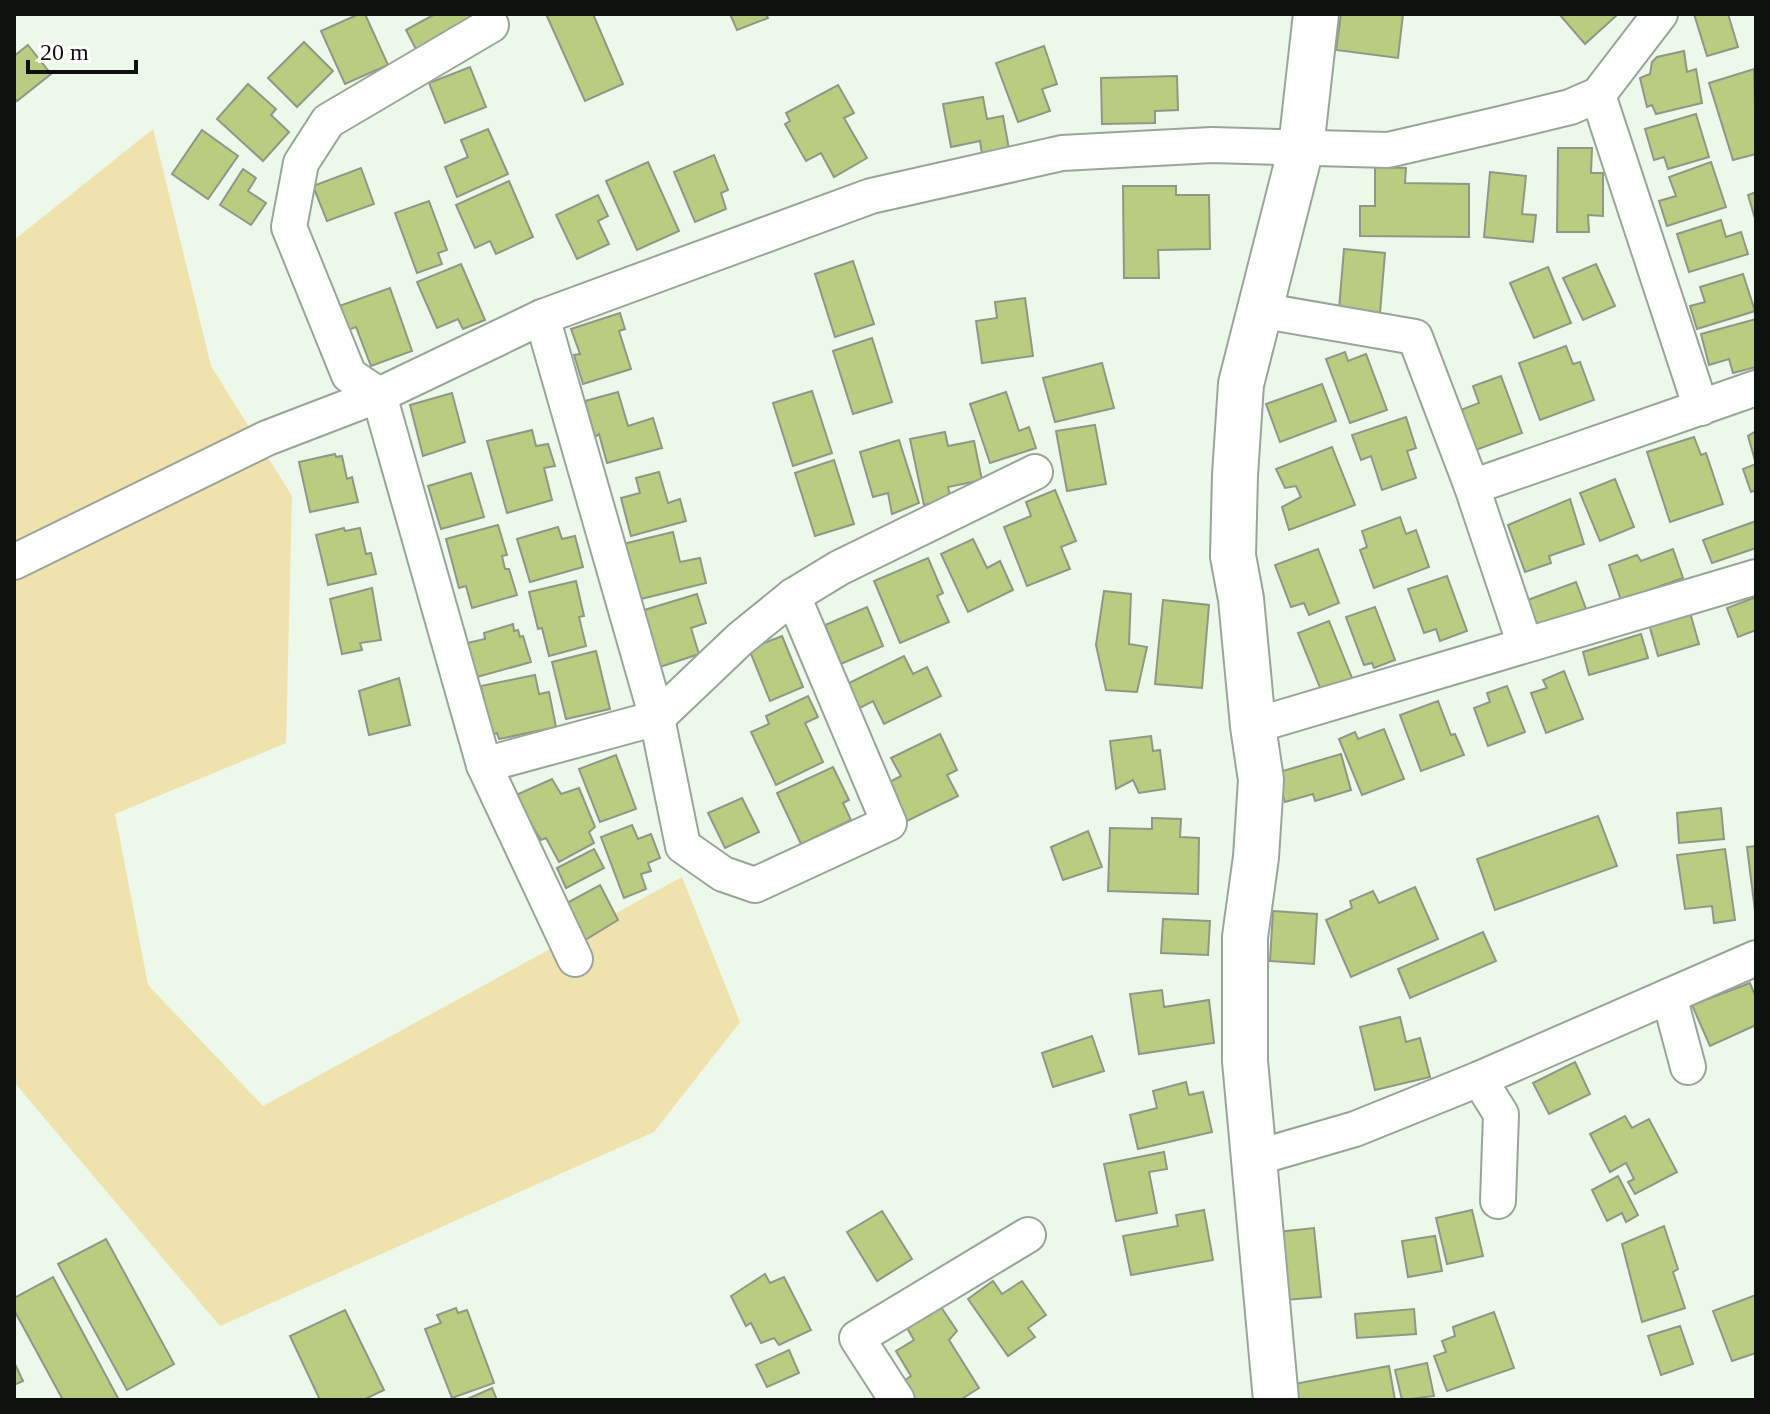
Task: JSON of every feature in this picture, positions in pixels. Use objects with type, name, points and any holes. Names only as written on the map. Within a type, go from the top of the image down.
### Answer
[{"type":"street","points":[[1276,1400],[1245,1061],[1245,937],[1256,857],[1261,780],[1233,542],[1241,384],[1301,148],[1316,14]]},
{"type":"street","points":[[14,562],[267,438],[379,395],[542,317],[871,196],[1062,153],[1212,145],[1388,150],[1570,107],[1598,95],[1660,14]]},
{"type":"street","points":[[491,25],[328,121],[301,163],[289,227],[349,375],[379,395],[477,745],[575,959]]},
{"type":"street","points":[[1598,95],[1701,408]]},
{"type":"street","points":[[1259,310],[1415,337],[1472,487],[1525,645]]},
{"type":"street","points":[[542,317],[657,718],[683,846],[723,874],[755,885],[889,823],[793,596]]},
{"type":"street","points":[[1472,487],[1756,388]]},
{"type":"street","points":[[484,765],[657,718],[740,639],[793,596],[839,568],[1035,472]]},
{"type":"street","points":[[1253,726],[1756,577]]},
{"type":"street","points":[[1255,1158],[1355,1129],[1479,1079],[1756,958]]},
{"type":"street","points":[[1669,996],[1688,1067]]},
{"type":"street","points":[[1479,1079],[1501,1114],[1498,1201]]},
{"type":"street","points":[[897,1400],[857,1338],[1028,1235]]},
{"type":"shaded area","points":[[153,129],[211,366],[292,496],[286,743],[115,814],[148,985],[263,1106],[682,877],[740,1022],[654,1132],[220,1326],[14,1082],[14,240]]},
{"type":"building","points":[[365,14],[388,65],[345,84],[321,31]]},
{"type":"building","points":[[435,14],[479,14],[417,51],[406,30]]},
{"type":"building","points":[[546,14],[593,14],[623,84],[585,101]]},
{"type":"building","points":[[730,14],[766,14],[768,18],[737,30]]},
{"type":"building","points":[[1341,14],[1403,14],[1398,58],[1336,50]]},
{"type":"building","points":[[1559,14],[1614,14],[1616,16],[1585,44]]},
{"type":"building","points":[[1694,14],[1728,14],[1738,47],[1707,56]]},
{"type":"building","points":[[304,42],[333,71],[297,107],[268,78]]},
{"type":"building","points":[[28,45],[51,74],[17,101],[14,97],[14,56]]},
{"type":"building","points":[[1044,46],[1057,84],[1042,89],[1050,111],[1018,122],[996,63]]},
{"type":"building","points":[[1684,51],[1687,72],[1696,69],[1702,103],[1656,114],[1652,105],[1647,107],[1640,78],[1650,74],[1652,62],[1657,57]]},
{"type":"building","points":[[470,67],[486,107],[445,123],[429,83]]},
{"type":"building","points":[[1754,69],[1756,154],[1733,160],[1709,83]]},
{"type":"building","points":[[1177,76],[1178,110],[1155,111],[1155,123],[1102,124],[1101,78]]},
{"type":"building","points":[[248,84],[276,109],[271,115],[289,132],[263,161],[217,119]]},
{"type":"building","points":[[838,85],[854,113],[844,118],[867,158],[834,177],[821,153],[806,161],[785,124],[790,121],[786,113]]},
{"type":"building","points":[[983,97],[987,119],[1003,116],[1009,149],[982,154],[980,141],[951,147],[943,104]]},
{"type":"building","points":[[1696,114],[1709,157],[1668,169],[1664,157],[1654,160],[1645,129]]},
{"type":"building","points":[[488,129],[508,174],[457,197],[445,167],[468,157],[461,140]]},
{"type":"building","points":[[202,130],[238,156],[208,199],[172,174]]},
{"type":"building","points":[[1558,148],[1592,148],[1591,173],[1603,173],[1603,216],[1588,215],[1589,232],[1557,232]]},
{"type":"building","points":[[714,155],[728,190],[721,193],[726,209],[695,222],[674,172]]},
{"type":"building","points":[[648,162],[679,231],[637,250],[606,181]]},
{"type":"building","points":[[1711,162],[1726,207],[1667,226],[1659,201],[1676,196],[1669,177]]},
{"type":"building","points":[[1375,167],[1406,168],[1405,183],[1469,184],[1469,237],[1360,236],[1360,206],[1375,206]]},
{"type":"building","points":[[361,168],[374,204],[327,221],[313,186]]},
{"type":"building","points":[[243,169],[256,178],[248,191],[266,203],[251,225],[220,205]]},
{"type":"building","points":[[1490,172],[1526,176],[1522,214],[1536,215],[1533,242],[1484,237]]},
{"type":"building","points":[[509,181],[533,237],[496,254],[490,241],[475,248],[456,205]]},
{"type":"building","points":[[1123,186],[1176,186],[1176,195],[1209,195],[1210,249],[1158,250],[1159,278],[1124,278]]},
{"type":"building","points":[[1756,192],[1756,222],[1748,195]]},
{"type":"building","points":[[598,195],[608,216],[598,221],[609,244],[577,259],[556,215]]},
{"type":"building","points":[[429,201],[447,250],[438,253],[442,264],[417,273],[395,213]]},
{"type":"building","points":[[1721,220],[1726,237],[1741,232],[1748,254],[1689,272],[1677,234]]},
{"type":"building","points":[[1344,249],[1385,253],[1380,313],[1339,309]]},
{"type":"building","points":[[853,261],[874,324],[835,337],[815,274]]},
{"type":"building","points":[[461,264],[485,320],[463,329],[458,319],[437,328],[417,282]]},
{"type":"building","points":[[1596,264],[1615,306],[1583,320],[1563,278]]},
{"type":"building","points":[[1548,267],[1571,323],[1534,338],[1510,283]]},
{"type":"building","points":[[1743,274],[1755,311],[1697,329],[1690,306],[1705,302],[1700,287]]},
{"type":"building","points":[[390,288],[412,351],[371,366],[356,327],[348,330],[339,306]]},
{"type":"building","points":[[1025,298],[1033,356],[982,363],[976,321],[997,318],[995,302]]},
{"type":"building","points":[[620,313],[625,329],[619,331],[631,369],[583,384],[574,355],[580,354],[571,329]]},
{"type":"building","points":[[1756,319],[1756,367],[1733,373],[1729,359],[1709,365],[1701,334]]},
{"type":"building","points":[[872,338],[892,402],[853,414],[833,351]]},
{"type":"building","points":[[1566,346],[1573,364],[1580,362],[1594,400],[1540,420],[1519,363]]},
{"type":"building","points":[[1345,352],[1348,361],[1366,354],[1387,410],[1350,423],[1326,359]]},
{"type":"building","points":[[1102,363],[1114,408],[1055,422],[1043,378]]},
{"type":"building","points":[[1501,376],[1522,433],[1473,451],[1458,411],[1479,403],[1473,386]]},
{"type":"building","points":[[1322,384],[1336,421],[1280,442],[1266,404]]},
{"type":"building","points":[[812,391],[832,453],[793,466],[773,403]]},
{"type":"building","points":[[618,392],[628,426],[653,418],[662,448],[607,463],[599,434],[595,437],[585,401]]},
{"type":"building","points":[[1006,392],[1019,431],[1029,427],[1036,448],[990,463],[970,404]]},
{"type":"building","points":[[452,393],[465,442],[423,456],[410,405]]},
{"type":"building","points":[[1406,417],[1416,448],[1407,451],[1416,478],[1382,490],[1371,456],[1361,460],[1352,435]]},
{"type":"building","points":[[1095,425],[1106,484],[1067,491],[1056,431]]},
{"type":"building","points":[[532,430],[536,446],[548,444],[555,466],[544,468],[552,500],[507,513],[487,441]]},
{"type":"building","points":[[1756,431],[1756,464],[1748,436]]},
{"type":"building","points":[[945,432],[948,446],[974,441],[982,480],[948,487],[951,499],[924,505],[910,439]]},
{"type":"building","points":[[1694,437],[1701,455],[1706,453],[1723,504],[1670,522],[1647,452]]},
{"type":"building","points":[[899,440],[919,503],[892,514],[888,493],[873,497],[860,452]]},
{"type":"building","points":[[1332,447],[1355,505],[1289,530],[1282,507],[1301,497],[1296,486],[1285,488],[1276,469]]},
{"type":"building","points":[[335,454],[336,457],[342,456],[347,479],[352,477],[358,502],[310,512],[299,462]]},
{"type":"building","points":[[834,460],[854,524],[815,536],[795,473]]},
{"type":"building","points":[[1756,464],[1756,490],[1751,492],[1743,469]]},
{"type":"building","points":[[659,472],[668,503],[680,499],[686,521],[631,536],[621,498],[640,493],[636,478]]},
{"type":"building","points":[[471,473],[484,517],[441,529],[428,486]]},
{"type":"building","points":[[1615,479],[1634,527],[1600,541],[1580,493]]},
{"type":"building","points":[[1055,490],[1076,541],[1061,547],[1070,569],[1027,586],[1004,527],[1031,516],[1026,502]]},
{"type":"building","points":[[1570,499],[1584,544],[1549,556],[1551,563],[1525,572],[1508,525]]},
{"type":"building","points":[[1400,517],[1406,534],[1416,530],[1429,567],[1374,588],[1360,550],[1367,547],[1362,531]]},
{"type":"building","points":[[1756,521],[1756,548],[1712,563],[1703,540]]},
{"type":"building","points":[[498,525],[507,555],[502,556],[505,569],[509,569],[517,595],[472,608],[466,586],[459,588],[446,539]]},
{"type":"building","points":[[558,527],[562,539],[575,536],[583,567],[530,582],[517,539]]},
{"type":"building","points":[[344,528],[345,531],[360,528],[366,554],[371,553],[376,574],[328,585],[316,535]]},
{"type":"building","points":[[673,532],[680,562],[700,558],[706,583],[637,600],[623,544]]},
{"type":"building","points":[[973,539],[987,568],[1000,561],[1013,590],[968,612],[941,554]]},
{"type":"building","points":[[1318,549],[1339,603],[1309,615],[1304,603],[1291,607],[1275,565]]},
{"type":"building","points":[[1673,549],[1683,578],[1621,600],[1609,565],[1637,555],[1641,561]]},
{"type":"building","points":[[928,558],[943,593],[937,596],[949,622],[900,643],[874,581]]},
{"type":"building","points":[[1447,576],[1467,631],[1440,641],[1436,629],[1424,633],[1408,589]]},
{"type":"building","points":[[576,581],[584,616],[579,617],[586,646],[549,656],[542,628],[538,629],[529,592]]},
{"type":"building","points":[[1576,582],[1586,609],[1536,628],[1525,601]]},
{"type":"building","points":[[372,588],[381,640],[360,643],[362,650],[342,654],[330,599]]},
{"type":"building","points":[[1104,591],[1131,594],[1129,644],[1147,647],[1137,692],[1106,690],[1096,645]]},
{"type":"building","points":[[697,594],[706,623],[691,628],[699,654],[660,667],[641,611]]},
{"type":"building","points":[[1756,597],[1756,630],[1738,637],[1727,608]]},
{"type":"building","points":[[1163,600],[1209,605],[1202,688],[1155,684]]},
{"type":"building","points":[[867,607],[883,646],[841,664],[825,625]]},
{"type":"building","points":[[1375,607],[1395,660],[1374,668],[1372,663],[1364,665],[1346,617]]},
{"type":"building","points":[[1689,609],[1699,644],[1658,656],[1648,621]]},
{"type":"building","points":[[1329,621],[1354,683],[1323,695],[1298,633]]},
{"type":"building","points":[[513,624],[514,631],[518,630],[520,637],[523,636],[531,662],[477,677],[467,643],[485,639],[484,633]]},
{"type":"building","points":[[1641,634],[1648,658],[1589,675],[1583,652]]},
{"type":"building","points":[[782,636],[803,687],[770,701],[749,649]]},
{"type":"building","points":[[596,651],[610,709],[566,719],[552,662]]},
{"type":"building","points":[[904,656],[913,674],[927,667],[941,696],[884,724],[873,701],[856,710],[843,686]]},
{"type":"building","points":[[1564,671],[1583,719],[1546,733],[1531,693],[1547,688],[1543,680]]},
{"type":"building","points":[[535,675],[539,694],[549,692],[556,727],[499,739],[497,733],[491,735],[481,686]]},
{"type":"building","points":[[399,678],[410,725],[369,735],[359,691]]},
{"type":"building","points":[[1507,686],[1525,732],[1488,746],[1474,708],[1490,702],[1487,693]]},
{"type":"building","points":[[808,696],[818,717],[805,723],[823,762],[776,785],[751,732],[769,724],[766,716]]},
{"type":"building","points":[[1438,701],[1451,735],[1455,734],[1464,755],[1421,771],[1400,715]]},
{"type":"building","points":[[1384,729],[1404,779],[1362,795],[1339,739],[1355,732],[1358,739]]},
{"type":"building","points":[[940,734],[957,770],[947,775],[958,796],[905,822],[886,784],[901,776],[891,758]]},
{"type":"building","points":[[1151,736],[1153,751],[1160,750],[1165,789],[1139,793],[1133,780],[1116,789],[1110,741]]},
{"type":"building","points":[[1341,754],[1351,790],[1315,801],[1313,794],[1285,802],[1276,773]]},
{"type":"building","points":[[616,755],[636,809],[600,822],[579,769]]},
{"type":"building","points":[[833,767],[849,800],[843,803],[851,820],[801,844],[777,793]]},
{"type":"building","points":[[552,779],[561,794],[579,788],[595,827],[589,832],[594,843],[559,862],[546,838],[541,840],[514,796]]},
{"type":"building","points":[[742,798],[759,832],[725,848],[708,813]]},
{"type":"building","points":[[1721,808],[1724,839],[1679,843],[1677,813]]},
{"type":"building","points":[[1598,816],[1617,866],[1495,910],[1477,859]]},
{"type":"building","points":[[1152,818],[1181,819],[1180,837],[1199,838],[1198,894],[1108,891],[1110,828],[1152,829]]},
{"type":"building","points":[[632,825],[638,839],[651,834],[660,858],[648,863],[651,871],[641,874],[646,889],[624,898],[601,837]]},
{"type":"building","points":[[1088,831],[1102,867],[1063,880],[1051,847]]},
{"type":"building","points":[[1756,846],[1756,911],[1755,911],[1747,847]]},
{"type":"building","points":[[594,849],[604,868],[566,888],[557,868]]},
{"type":"building","points":[[1725,849],[1735,920],[1714,923],[1712,906],[1685,909],[1677,855]]},
{"type":"building","points":[[600,885],[618,920],[585,940],[567,903]]},
{"type":"building","points":[[1415,887],[1438,939],[1351,977],[1326,920],[1352,908],[1350,901],[1373,891],[1379,903]]},
{"type":"building","points":[[1273,911],[1317,914],[1314,964],[1270,961]]},
{"type":"building","points":[[1163,919],[1210,921],[1208,955],[1161,953]]},
{"type":"building","points":[[1483,932],[1496,961],[1410,998],[1398,969]]},
{"type":"building","points":[[1750,983],[1756,998],[1756,1025],[1710,1046],[1692,1005]]},
{"type":"building","points":[[1162,990],[1164,1007],[1209,1000],[1214,1043],[1139,1054],[1130,994]]},
{"type":"building","points":[[1400,1017],[1406,1042],[1420,1038],[1430,1077],[1375,1090],[1360,1027]]},
{"type":"building","points":[[1092,1036],[1104,1071],[1053,1087],[1042,1053]]},
{"type":"building","points":[[1575,1062],[1590,1094],[1549,1114],[1533,1083]]},
{"type":"building","points":[[1186,1082],[1189,1095],[1203,1092],[1212,1132],[1138,1149],[1130,1115],[1157,1108],[1153,1091]]},
{"type":"building","points":[[1625,1116],[1632,1128],[1649,1119],[1677,1172],[1635,1194],[1628,1182],[1634,1179],[1626,1163],[1610,1172],[1590,1134]]},
{"type":"building","points":[[1164,1152],[1167,1169],[1149,1172],[1157,1213],[1116,1221],[1104,1164]]},
{"type":"building","points":[[1618,1176],[1638,1215],[1626,1222],[1622,1213],[1607,1221],[1592,1190]]},
{"type":"building","points":[[1204,1210],[1213,1260],[1131,1275],[1123,1236],[1178,1226],[1176,1215]]},
{"type":"building","points":[[1472,1210],[1483,1256],[1447,1264],[1436,1218]]},
{"type":"building","points":[[882,1211],[912,1259],[877,1281],[847,1232]]},
{"type":"building","points":[[1664,1226],[1678,1269],[1673,1272],[1685,1308],[1642,1322],[1622,1244]]},
{"type":"building","points":[[1314,1228],[1321,1297],[1285,1300],[1277,1232]]},
{"type":"building","points":[[1435,1236],[1442,1271],[1408,1277],[1402,1241]]},
{"type":"building","points":[[106,1239],[174,1364],[127,1390],[58,1264]]},
{"type":"building","points":[[765,1274],[770,1283],[784,1277],[811,1330],[779,1345],[774,1338],[761,1343],[751,1323],[746,1326],[731,1296]]},
{"type":"building","points":[[53,1277],[119,1400],[63,1400],[14,1310],[14,1298]]},
{"type":"building","points":[[993,1281],[1002,1294],[1022,1281],[1046,1315],[1028,1328],[1035,1337],[1008,1356],[968,1299]]},
{"type":"building","points":[[1756,1295],[1756,1353],[1732,1361],[1713,1311]]},
{"type":"building","points":[[941,1307],[957,1331],[949,1340],[979,1388],[960,1400],[913,1400],[902,1382],[911,1376],[896,1351],[914,1340],[907,1328]]},
{"type":"building","points":[[456,1308],[458,1313],[467,1310],[494,1383],[452,1398],[425,1329],[441,1323],[437,1315]]},
{"type":"building","points":[[1414,1309],[1416,1334],[1357,1338],[1355,1314]]},
{"type":"building","points":[[345,1310],[384,1390],[363,1400],[320,1400],[290,1336]]},
{"type":"building","points":[[1494,1312],[1514,1368],[1447,1391],[1434,1356],[1446,1352],[1442,1341],[1455,1336],[1453,1327]]},
{"type":"building","points":[[1680,1326],[1693,1364],[1661,1375],[1648,1336]]},
{"type":"building","points":[[789,1350],[799,1373],[767,1387],[756,1365]]},
{"type":"building","points":[[14,1362],[23,1381],[14,1385]]},
{"type":"building","points":[[1427,1363],[1434,1396],[1402,1400],[1395,1370]]},
{"type":"building","points":[[1389,1366],[1395,1400],[1292,1400],[1289,1385]]},
{"type":"building","points":[[492,1388],[497,1400],[465,1400]]}]
